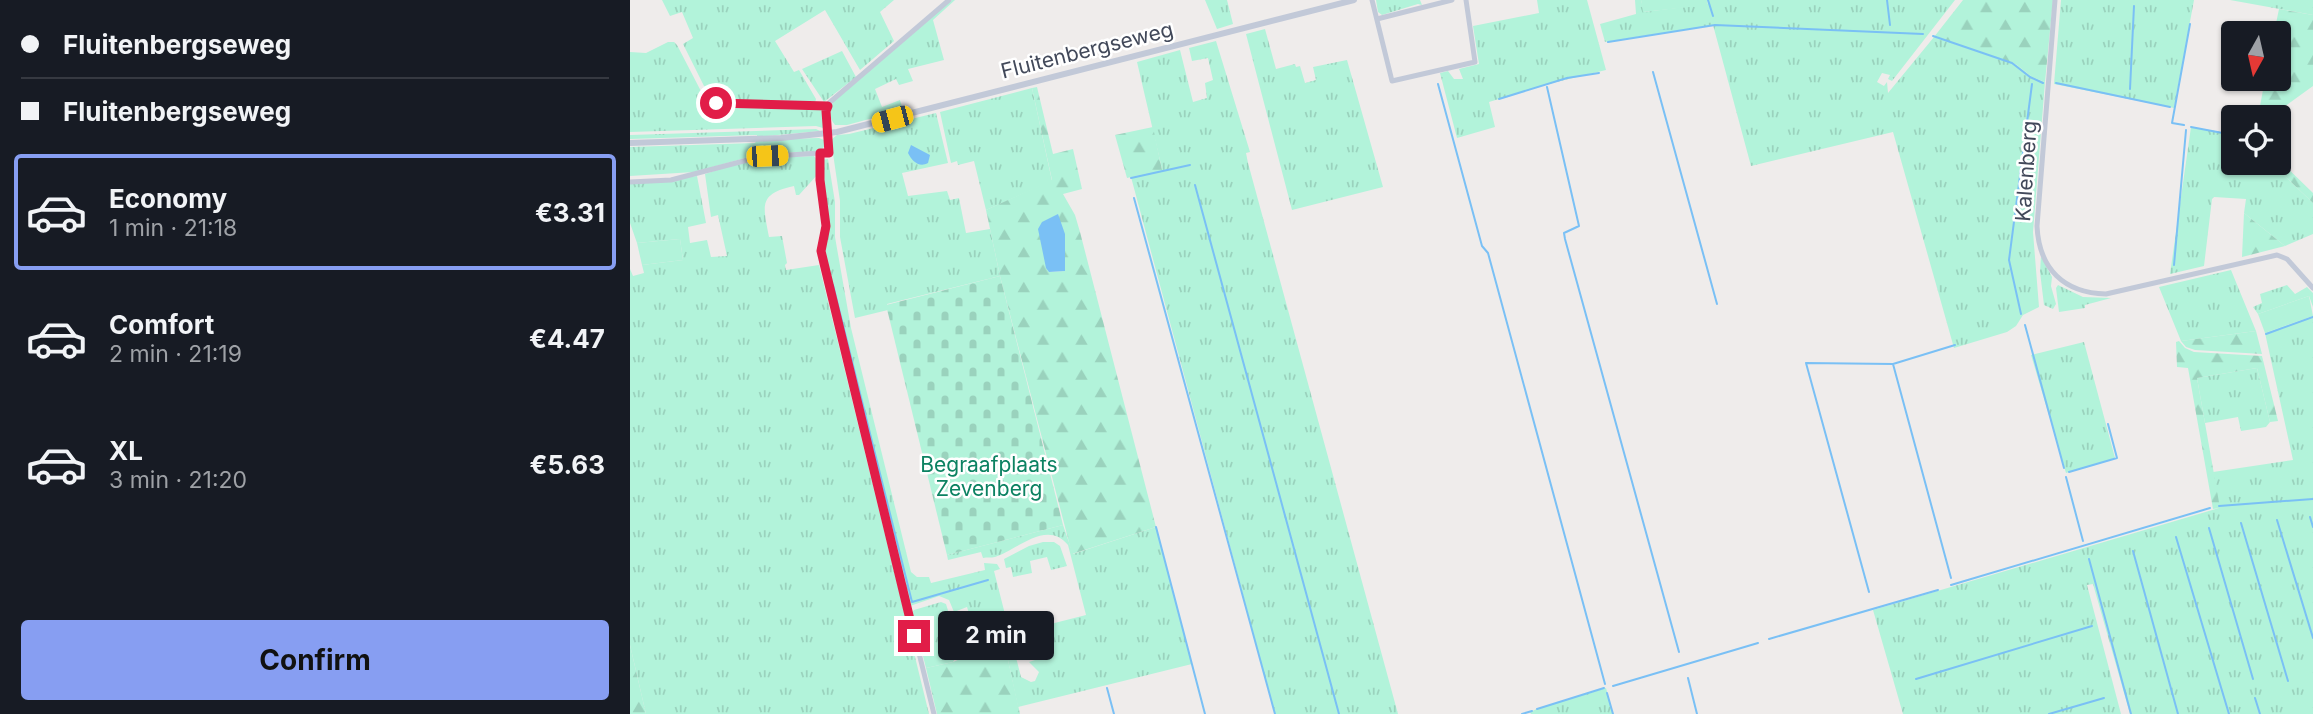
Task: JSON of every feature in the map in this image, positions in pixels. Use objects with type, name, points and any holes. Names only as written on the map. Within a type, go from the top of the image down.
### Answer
[{"type":"street","points":[[630,181],[671,180],[759,157],[829,153],[826,111],[828,106],[949,0]]},
{"type":"street","name":"Fluitenbergseweg","points":[[630,143],[828,134],[1353,0]]},
{"type":"street","points":[[1373,0],[1392,81],[1475,62],[1465,0]]},
{"type":"street","points":[[1377,19],[1452,0]]},
{"type":"street","name":"Kalenberg","points":[[2055,0],[2037,226],[2040,250],[2052,271],[2072,288],[2090,293],[2106,293],[2268,256],[2279,256],[2287,259],[2313,288]]},
{"type":"street","points":[[701,102],[828,106]]},
{"type":"street","points":[[820,153],[820,180],[826,226],[822,259],[934,714]]},
{"type":"green space","points":[[662,0],[894,0],[880,12],[894,41],[860,70],[825,10],[775,41],[794,72],[799,70],[816,99],[815,103],[711,100],[683,44],[693,38],[682,12],[670,16]]},
{"type":"green space","points":[[955,0],[933,20],[944,60],[908,69],[913,81],[899,85],[896,79],[875,89],[882,107],[900,100],[903,110],[847,125],[835,125],[830,113],[834,101]]},
{"type":"green space","points":[[1205,0],[1227,0],[1233,24],[1217,29]]},
{"type":"green space","points":[[1376,0],[1420,0],[1422,5],[1382,15],[1378,12]]},
{"type":"green space","points":[[1537,0],[1587,0],[1606,70],[1489,102],[1495,127],[1457,138],[1440,73],[1448,71],[1454,79],[1463,79],[1459,69],[1479,64],[1473,26],[1539,13]]},
{"type":"green space","points":[[1635,0],[1641,0],[1644,12],[1708,4],[1707,0],[1955,0],[1892,81],[1888,79],[1890,75],[1882,73],[1877,82],[1884,86],[1887,82],[1888,93],[1934,37],[2017,65],[2032,77],[2045,82],[2033,232],[2039,307],[2023,315],[2016,326],[2007,332],[1954,348],[1893,132],[1751,166],[1713,25],[1605,42],[1600,24],[1636,14]]},
{"type":"green space","points":[[1641,0],[1707,0],[1708,5],[1643,12]]},
{"type":"green space","points":[[1963,0],[2053,0],[2045,82],[2032,77],[2017,65],[1934,37]]},
{"type":"green space","points":[[2061,0],[2194,0],[2174,108],[2054,84]]},
{"type":"green space","points":[[2230,0],[2313,0],[2313,15]]},
{"type":"green space","points":[[2279,9],[2313,15],[2313,86],[2287,105],[2260,105],[2263,91],[2291,91],[2291,21],[2276,21]]},
{"type":"green space","points":[[1265,29],[1276,69],[1295,64],[1296,67],[1300,66],[1305,83],[1316,80],[1313,67],[1347,60],[1383,187],[1292,210],[1246,34]]},
{"type":"green space","points":[[1216,41],[1250,152],[1246,153],[1248,163],[1398,714],[1275,714],[1131,177],[1162,169],[1137,62],[1180,50],[1193,102],[1207,98],[1205,83],[1213,80],[1208,58],[1192,61],[1189,48]]},
{"type":"green space","points":[[668,42],[677,45],[704,97],[703,100],[820,107],[824,112],[823,128],[816,126],[630,132],[630,52],[646,53]]},
{"type":"green space","points":[[842,51],[856,77],[824,102],[802,69]]},
{"type":"green space","points":[[1037,87],[1053,154],[1073,149],[1082,189],[1063,194],[1075,215],[1080,232],[1156,527],[1072,554],[1000,276],[986,210],[1052,180],[1032,88]],"holes":[[[1042,243],[1065,271],[1049,272]]]},
{"type":"green space","points":[[1032,88],[1052,181],[986,210],[974,161],[958,165],[957,161],[951,163],[940,112]]},
{"type":"green space","points":[[936,113],[948,163],[902,173],[908,196],[947,191],[950,200],[959,198],[966,233],[990,229],[1000,276],[887,304],[888,310],[855,318],[840,237],[840,201],[831,140],[837,135]]},
{"type":"green space","points":[[1153,127],[1162,170],[1127,178],[1115,135]]},
{"type":"green space","points":[[2191,127],[2221,132],[2221,175],[2284,175],[2313,203],[2313,234],[2285,246],[2244,213],[2246,199],[2214,197],[2204,266],[2170,274]]},
{"type":"green space","points":[[820,131],[757,137],[630,139],[630,135]]},
{"type":"green space","points":[[819,138],[824,140],[825,145],[821,151],[760,154],[694,172],[630,176],[630,147]]},
{"type":"green space","points":[[814,156],[818,161],[818,174],[799,195],[796,195],[794,186],[774,193],[766,202],[765,217],[769,237],[782,236],[786,270],[819,265],[929,714],[646,714],[630,645],[630,269],[633,276],[644,273],[642,265],[683,260],[680,239],[637,243],[630,223],[630,184],[697,176],[706,223],[688,227],[690,243],[707,240],[711,257],[727,256],[718,215],[711,217],[705,174],[750,159]]},
{"type":"green space","points":[[828,159],[835,202],[835,237],[851,328],[911,572],[917,577],[929,577],[931,583],[985,570],[984,563],[997,564],[1000,569],[994,571],[1021,677],[1031,682],[1035,681],[1039,672],[1029,662],[1035,660],[1027,630],[1086,615],[1068,545],[1050,535],[1031,539],[995,557],[983,558],[981,552],[948,560],[947,555],[1063,525],[1073,554],[1156,527],[1192,664],[1018,707],[1006,651],[970,660],[963,639],[982,633],[978,622],[972,623],[967,607],[954,612],[949,600],[939,596],[910,606],[823,257],[827,231],[821,160]]},
{"type":"green space","points":[[2291,172],[2313,193],[2313,203],[2284,175],[2291,175]]},
{"type":"green space","points":[[2244,213],[2285,246],[2242,257]]},
{"type":"green space","points":[[680,239],[683,260],[642,265],[637,243]]},
{"type":"green space","points":[[2041,256],[2052,277],[2051,286],[2056,304],[2053,309],[2044,305]]},
{"type":"green space","points":[[2231,270],[2256,331],[2181,341],[2159,287]]},
{"type":"green space","name":"Begraafplaats Zevenberg","points":[[1000,276],[1063,525],[947,555],[886,305]]},
{"type":"green space","points":[[2058,285],[2083,297],[2111,298],[2085,305],[2085,308],[2059,312],[2056,288]]},
{"type":"green space","points":[[2287,285],[2295,294],[2307,287],[2313,293],[2313,307],[2309,296],[2258,314],[2253,307],[2262,303],[2260,294]]},
{"type":"green space","points":[[2309,296],[2313,316],[2265,333],[2258,314]]},
{"type":"green space","points":[[2313,316],[2313,714],[2130,714],[2093,584],[2087,585],[2121,714],[1903,714],[1873,610],[2219,508],[2213,472],[2293,460],[2265,333]]},
{"type":"green space","points":[[2256,331],[2262,354],[2195,350],[2186,347],[2181,341]]},
{"type":"green space","points":[[2179,341],[2194,352],[2262,356],[2278,421],[2270,422],[2257,368],[2197,378],[2220,508],[2213,509],[2188,368],[2177,367],[2176,342]]},
{"type":"green space","points":[[2084,342],[2115,458],[2066,473],[2031,355]]},
{"type":"green space","points":[[2257,368],[2270,422],[2266,427],[2241,431],[2238,417],[2205,423],[2197,378]]},
{"type":"green space","points":[[1043,542],[1054,542],[1060,546],[1067,566],[1051,570],[1047,557],[1030,561],[1032,573],[1013,577],[1011,567],[1006,568],[1004,559]]},
{"type":"green space","points":[[941,602],[946,604],[955,633],[956,638],[949,640],[955,659],[953,662],[926,668],[912,613]]},
{"type":"green space","points":[[630,645],[646,714],[630,714]]},
{"type":"green space","points":[[1006,651],[1020,714],[937,714],[926,668],[967,656],[971,660]]},
{"type":"green space","points":[[1606,688],[1613,714],[1530,712],[1539,708]]},
{"type":"water","points":[[911,145],[930,155],[928,163],[922,165],[914,161],[908,153]]},
{"type":"water","points":[[1058,214],[1065,234],[1065,271],[1049,272],[1038,229],[1042,222]]},
{"type":"waterway","points":[[1708,0],[1713,16]]},
{"type":"waterway","points":[[1887,0],[1890,25]]},
{"type":"waterway","points":[[2130,89],[2134,6]]},
{"type":"waterway","points":[[2184,125],[2172,123],[2190,24]]},
{"type":"waterway","points":[[1608,42],[1715,25],[1923,34]]},
{"type":"waterway","points":[[1933,36],[2012,63],[2043,83]]},
{"type":"waterway","points":[[1653,72],[1717,304]]},
{"type":"waterway","points":[[1499,99],[1567,78],[1599,73]]},
{"type":"waterway","points":[[2056,83],[2170,107]]},
{"type":"waterway","points":[[1438,84],[1482,246],[1488,253],[1605,684]]},
{"type":"waterway","points":[[2021,314],[2009,260],[2032,84]]},
{"type":"waterway","points":[[1547,87],[1579,226],[1564,233],[1565,239],[1679,652]]},
{"type":"waterway","points":[[2191,127],[2221,133]]},
{"type":"waterway","points":[[2174,265],[2186,130]]},
{"type":"waterway","points":[[1131,178],[1190,165]]},
{"type":"waterway","points":[[1195,185],[1339,714]]},
{"type":"waterway","points":[[1134,198],[1275,714]]},
{"type":"waterway","points":[[833,285],[912,602],[988,580]]},
{"type":"waterway","points":[[2266,334],[2313,317]]},
{"type":"waterway","points":[[2025,325],[2064,468]]},
{"type":"waterway","points":[[1869,592],[1806,363],[1893,364],[1955,345]]},
{"type":"waterway","points":[[1893,364],[1951,578]]},
{"type":"waterway","points":[[2069,472],[2117,458],[2108,424]]},
{"type":"waterway","points":[[2066,477],[2083,541]]},
{"type":"waterway","points":[[2219,506],[2313,499]]},
{"type":"waterway","points":[[1951,585],[2210,508]]},
{"type":"waterway","points":[[2310,517],[2313,527]]},
{"type":"waterway","points":[[2277,520],[2313,638]]},
{"type":"waterway","points":[[2241,523],[2288,681]]},
{"type":"waterway","points":[[1156,527],[1205,714]]},
{"type":"waterway","points":[[2209,528],[2253,679]]},
{"type":"waterway","points":[[2176,537],[2229,714]]},
{"type":"waterway","points":[[2133,551],[2178,714]]},
{"type":"waterway","points":[[2089,559],[2131,714]]},
{"type":"waterway","points":[[1769,639],[1938,590]]},
{"type":"waterway","points":[[1916,679],[2092,626]]},
{"type":"waterway","points":[[1613,686],[1758,643]]},
{"type":"waterway","points":[[1688,678],[1697,714]]},
{"type":"waterway","points":[[1107,688],[1114,714]]},
{"type":"waterway","points":[[1537,709],[1604,688]]},
{"type":"waterway","points":[[1607,693],[1613,714]]},
{"type":"waterway","points":[[2049,714],[2104,698]]},
{"type":"waterway","points":[[2255,698],[2260,714]]},
{"type":"waterway","points":[[1522,714],[1532,711]]},
{"type":"route","points":[[716,103],[828,106],[826,111],[829,153],[820,153],[820,180],[826,226],[821,251],[914,636]]}]
